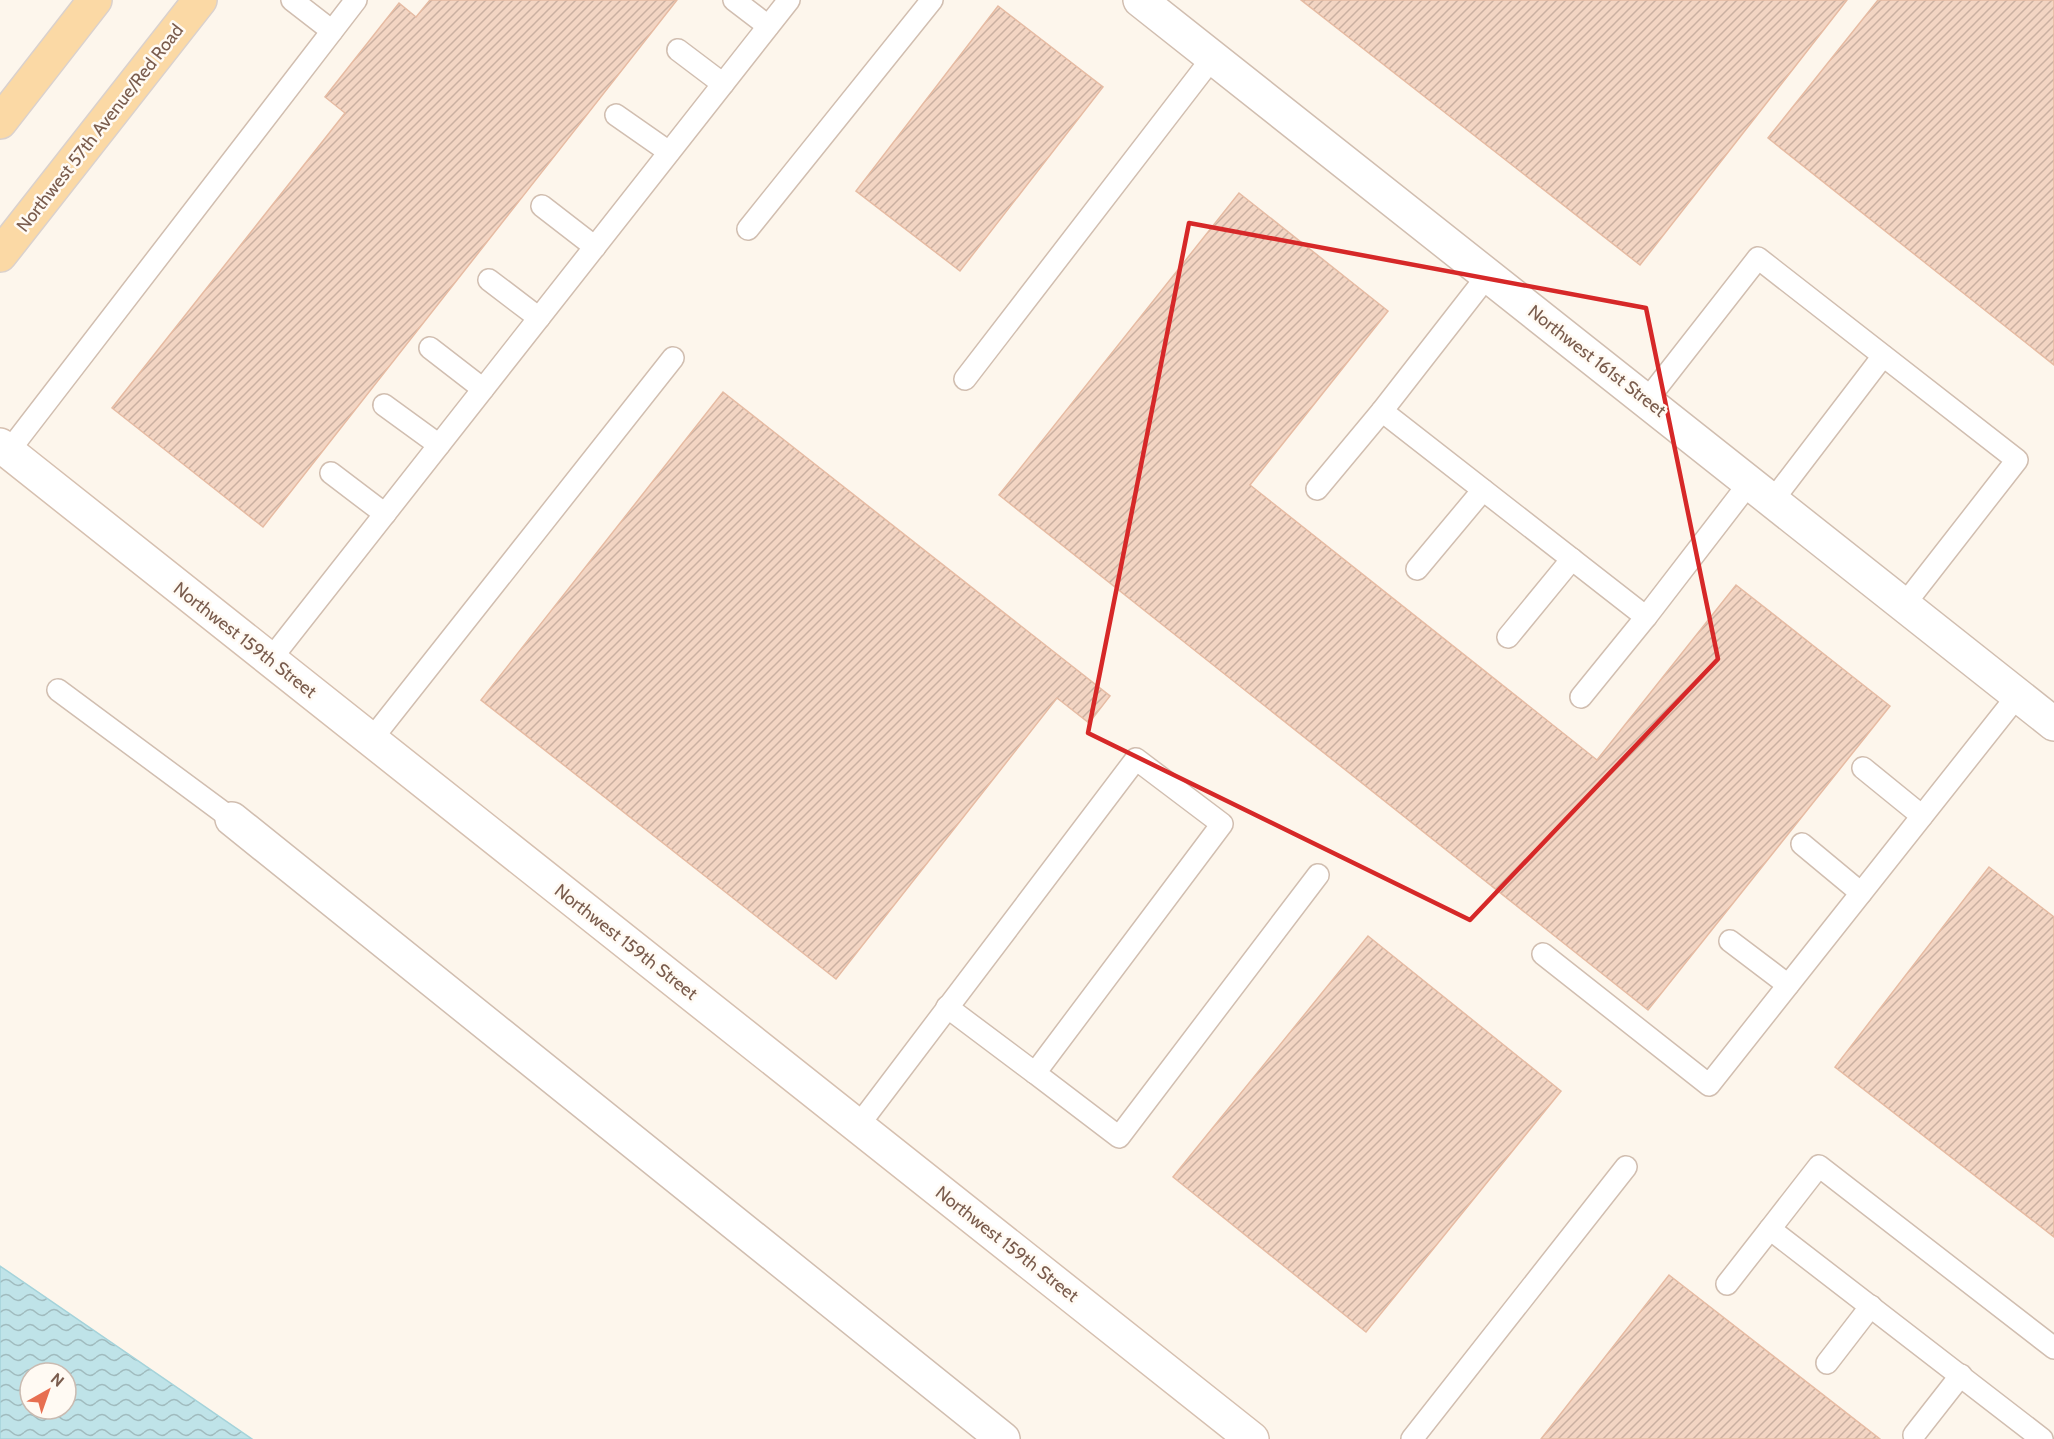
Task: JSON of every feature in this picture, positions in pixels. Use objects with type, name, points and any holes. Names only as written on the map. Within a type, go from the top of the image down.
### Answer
[{"type":"main road","points":[[0,122],[95,0]]},
{"type":"main road","name":"Northwest 57th Avenue/Red Road","points":[[0,255],[200,0]]},
{"type":"street","name":"Northwest 161st Street","points":[[1140,0],[1904,605],[2053,720]]},
{"type":"street","name":"Northwest 159th Street","points":[[4,448],[1252,1439]]},
{"type":"street","points":[[232,819],[1003,1439]]},
{"type":"lane","points":[[292,0],[332,31]]},
{"type":"lane","points":[[4,448],[356,0]]},
{"type":"lane","points":[[734,0],[768,26]]},
{"type":"lane","points":[[270,660],[789,0]]},
{"type":"lane","points":[[748,229],[932,0]]},
{"type":"lane","points":[[678,50],[723,84]]},
{"type":"lane","points":[[965,380],[1213,57]]},
{"type":"lane","points":[[616,115],[669,152]]},
{"type":"lane","points":[[542,206],[595,248]]},
{"type":"lane","points":[[1647,400],[1758,258],[2017,460],[1904,605]]},
{"type":"lane","points":[[1317,489],[1382,411],[1488,275]]},
{"type":"lane","points":[[489,280],[539,318]]},
{"type":"lane","points":[[430,348],[483,389]]},
{"type":"lane","points":[[1581,697],[1646,617],[1883,356]]},
{"type":"lane","points":[[371,740],[673,358]]},
{"type":"lane","points":[[384,405],[439,445]]},
{"type":"lane","points":[[1382,411],[1646,617]]},
{"type":"lane","points":[[331,473],[385,513]]},
{"type":"lane","points":[[1417,569],[1483,490]]},
{"type":"lane","points":[[1508,637],[1572,559]]},
{"type":"lane","points":[[58,690],[232,819]]},
{"type":"lane","points":[[1543,954],[1709,1085],[2018,694]]},
{"type":"lane","points":[[858,1126],[1136,759],[1222,824],[1035,1073]]},
{"type":"lane","points":[[1863,768],[1922,816]]},
{"type":"lane","points":[[1802,844],[1861,893]]},
{"type":"lane","points":[[947,1007],[1119,1137],[1318,875]]},
{"type":"lane","points":[[1730,941],[1788,985]]},
{"type":"lane","points":[[1727,1284],[1819,1166],[2054,1348]]},
{"type":"lane","points":[[1412,1439],[1626,1167]]},
{"type":"lane","points":[[1770,1229],[2042,1439]]},
{"type":"lane","points":[[1827,1363],[1871,1306]]},
{"type":"lane","points":[[1914,1435],[1960,1376]]},
{"type":"highlighted area","points":[[1189,223],[1646,308],[1718,659],[1470,920],[1088,733]]},
{"type":"water","points":[[0,1266],[252,1439],[0,1439]]},
{"type":"building","points":[[430,0],[677,0],[263,527],[112,408],[345,113],[325,97],[399,3],[416,17]]},
{"type":"building","points":[[1301,0],[1847,0],[1640,265]]},
{"type":"building","points":[[1878,0],[2054,0],[2054,365],[1768,138]]},
{"type":"building","points":[[998,6],[1103,87],[960,271],[856,191]]},
{"type":"building","points":[[1239,193],[1388,311],[1250,485],[1597,760],[1736,585],[1890,706],[1648,1010],[999,495]]},
{"type":"building","points":[[723,392],[1110,696],[1089,723],[1057,698],[836,979],[481,700]]},
{"type":"building","points":[[1989,867],[2054,917],[2054,1237],[1835,1067]]},
{"type":"building","points":[[1368,936],[1561,1091],[1366,1332],[1173,1177]]},
{"type":"building","points":[[1669,1275],[1880,1439],[1541,1439]]}]
